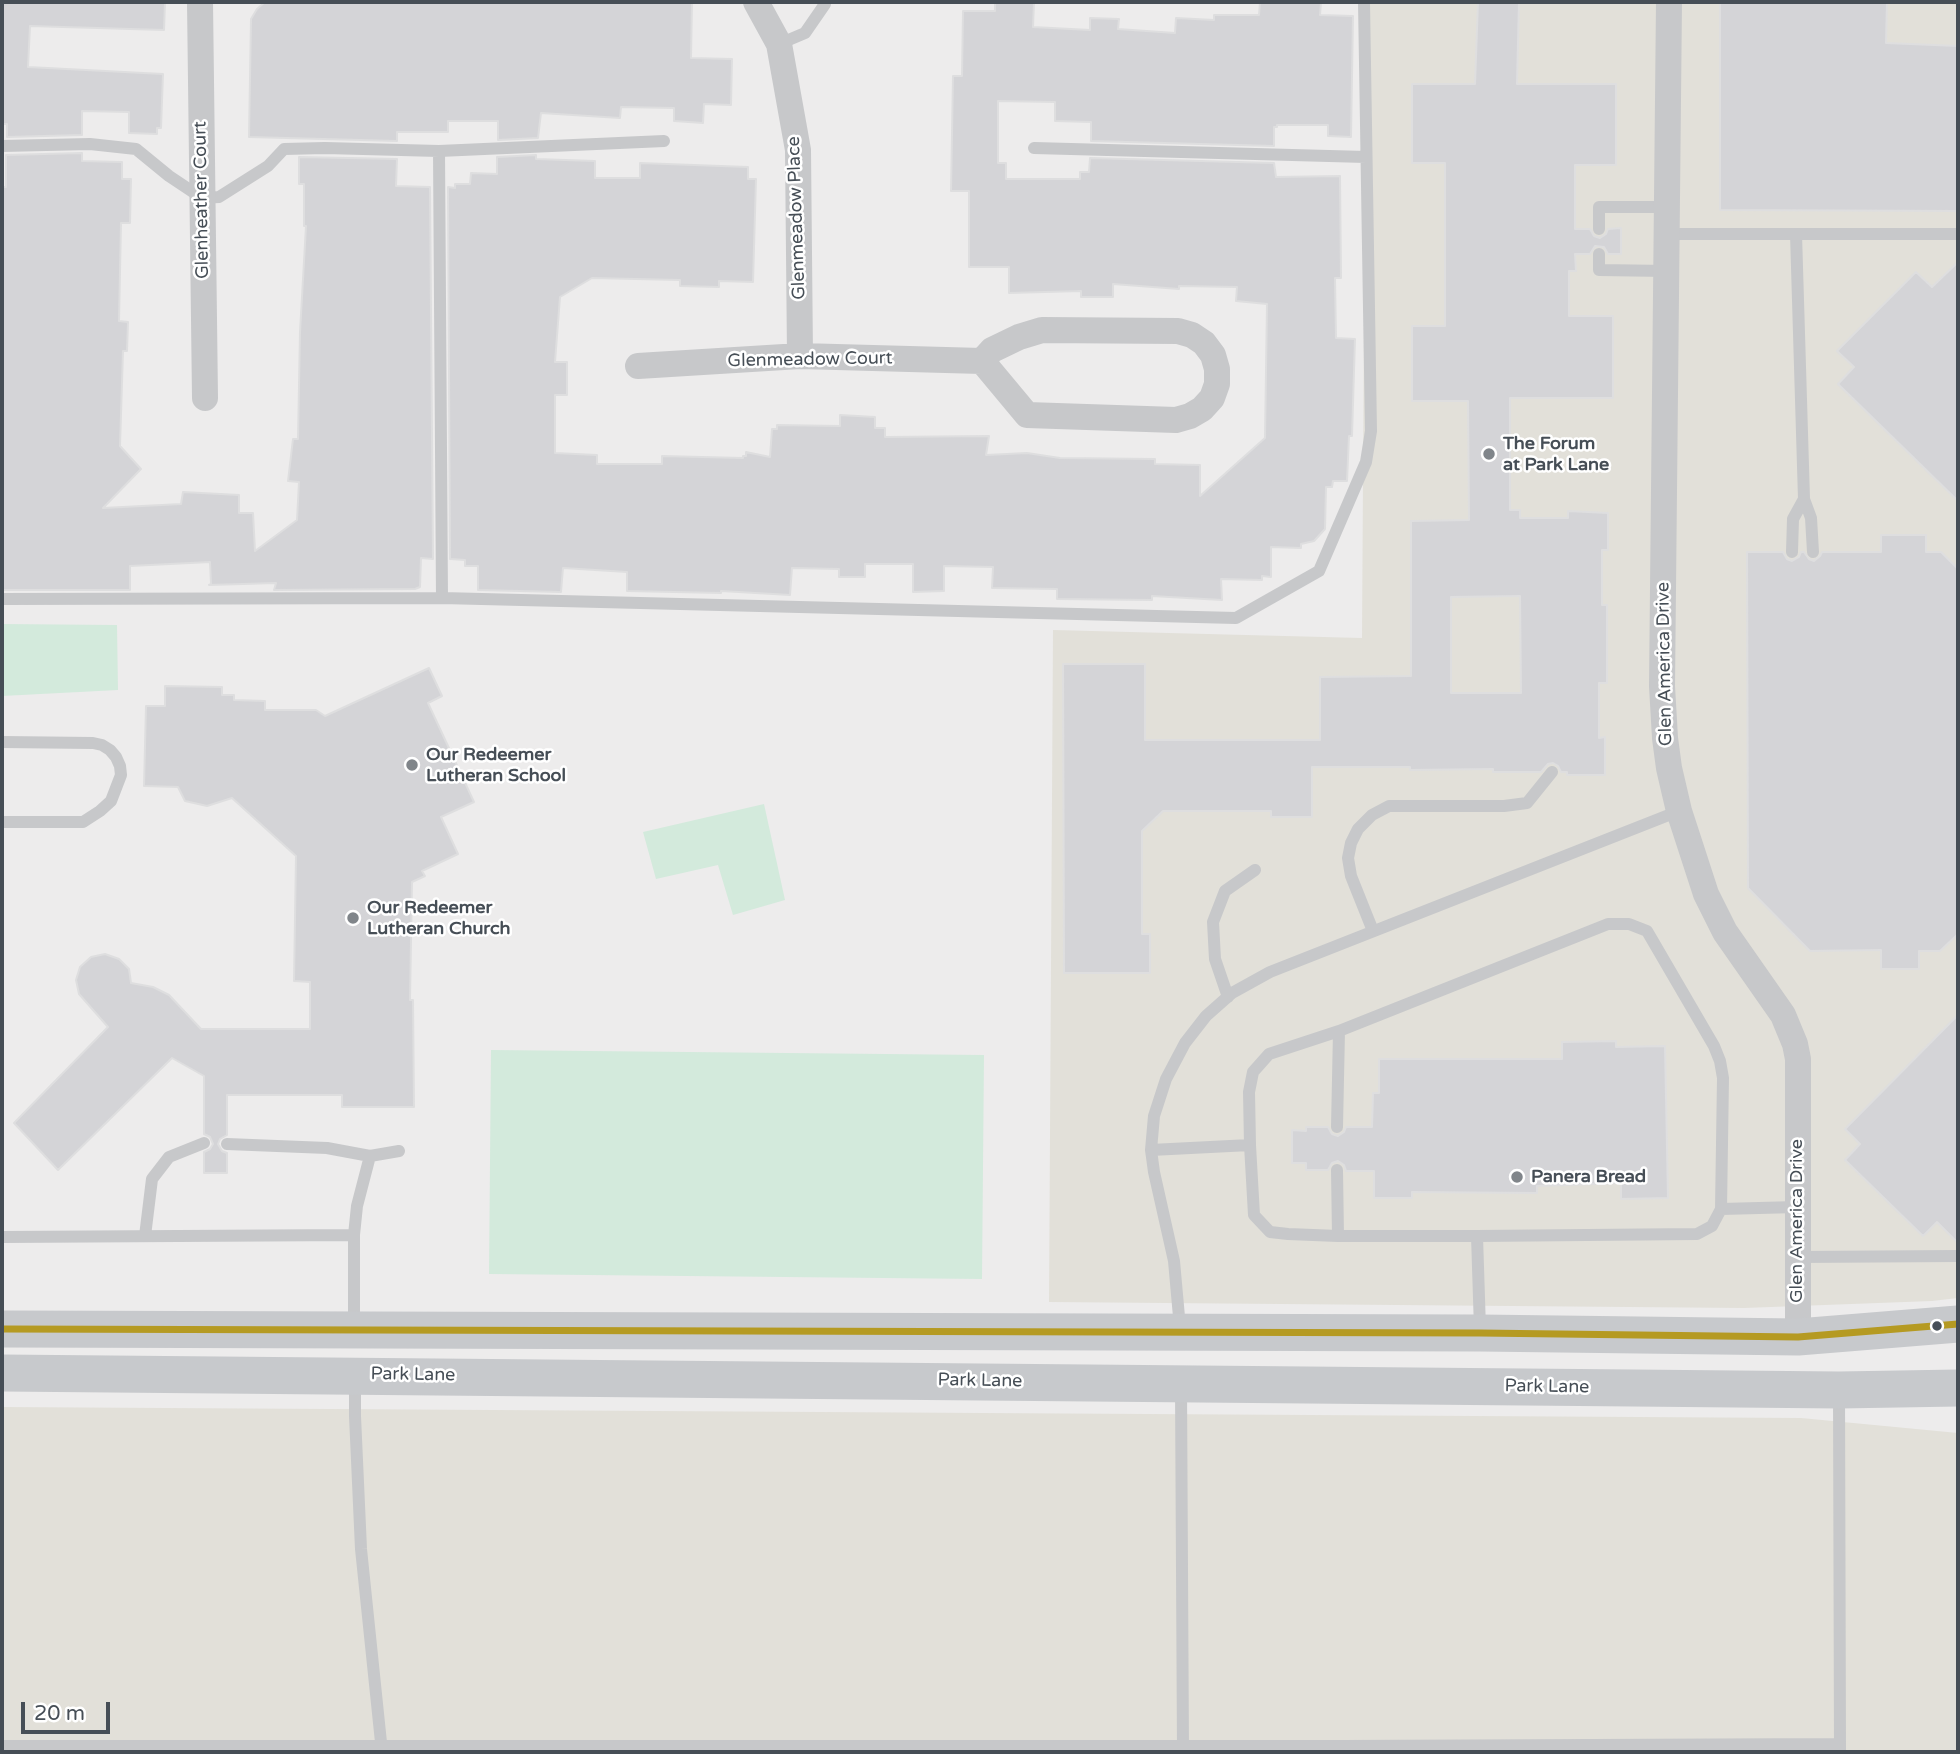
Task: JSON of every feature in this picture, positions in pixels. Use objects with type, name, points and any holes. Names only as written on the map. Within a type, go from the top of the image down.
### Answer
[{"type":"main road","points":[[2,1329],[1480,1333],[1798,1337],[1958,1324]]},
{"type":"main road","points":[[354,1329],[355,1375]]},
{"type":"main road","points":[[1180,1332],[1181,1383]]},
{"type":"main road","points":[[1633,1388],[1645,1377],[1700,1366],[1760,1367],[1786,1357],[1798,1337]]},
{"type":"main road","name":"Park Lane","points":[[2,1373],[1839,1390],[1958,1388]]},
{"type":"street","name":"Glenheather Court","points":[[200,2],[205,398]]},
{"type":"street","name":"Glenmeadow Place","points":[[756,2],[779,44],[798,150],[800,356]]},
{"type":"street","name":"Glen America Drive","points":[[1669,2],[1662,686],[1667,758],[1679,811],[1706,894],[1725,932],[1783,1015],[1795,1044],[1798,1059],[1798,1337]]},
{"type":"street","points":[[1042,330],[1178,331],[1192,335],[1204,343],[1213,355],[1217,384],[1212,398],[1202,409],[1175,420],[1027,415],[982,361],[992,350],[1042,330]]},
{"type":"street","name":"Glenmeadow Court","points":[[638,366],[800,356],[982,361]]},
{"type":"lane","points":[[779,44],[806,33],[825,2]]},
{"type":"lane","points":[[2,599],[442,598],[1236,618],[1319,571],[1366,462],[1371,431],[1364,2]]},
{"type":"lane","points":[[2,146],[90,144],[136,149],[202,198],[219,197],[268,166],[284,149],[439,151],[664,141]]},
{"type":"lane","points":[[1034,148],[1366,158]]},
{"type":"lane","points":[[439,151],[442,598]]},
{"type":"lane","points":[[1599,229],[1599,206],[1667,207]]},
{"type":"lane","points":[[1667,234],[1958,234]]},
{"type":"lane","points":[[1796,234],[1804,499],[1811,518],[1813,552]]},
{"type":"lane","points":[[1599,254],[1599,270],[1667,271]]},
{"type":"lane","points":[[1792,552],[1793,519],[1804,499]]},
{"type":"lane","points":[[2,742],[102,745],[116,757],[121,775],[111,801],[83,822],[2,822]]},
{"type":"lane","points":[[1373,931],[1350,876],[1348,858],[1350,843],[1358,829],[1372,815],[1389,806],[1504,806],[1527,803],[1552,772]]},
{"type":"lane","points":[[1180,1332],[1174,1261],[1151,1150],[1154,1116],[1166,1079],[1185,1044],[1206,1016],[1228,997],[1270,971],[1679,811]]},
{"type":"lane","points":[[1228,997],[1215,959],[1213,922],[1224,891],[1255,870]]},
{"type":"lane","points":[[1608,924],[1629,924],[1647,931],[1714,1046],[1723,1078],[1721,1209],[1712,1226],[1697,1234],[1338,1236],[1270,1232],[1254,1215],[1250,1145],[1249,1091],[1253,1072],[1269,1054],[1339,1031],[1608,924]]},
{"type":"lane","points":[[1337,1127],[1339,1031]]},
{"type":"lane","points":[[145,1236],[152,1179],[169,1157],[204,1143]]},
{"type":"lane","points":[[227,1144],[327,1148],[370,1156],[399,1151]]},
{"type":"lane","points":[[1151,1150],[1250,1145]]},
{"type":"lane","points":[[354,1329],[354,1235],[357,1206],[370,1156]]},
{"type":"lane","points":[[1337,1170],[1338,1236]]},
{"type":"lane","points":[[1721,1209],[1797,1207]]},
{"type":"lane","points":[[2,1237],[354,1235]]},
{"type":"lane","points":[[1477,1236],[1480,1333]]},
{"type":"lane","points":[[1797,1257],[1958,1256]]},
{"type":"lane","points":[[355,1375],[361,1549],[382,1749]]},
{"type":"lane","points":[[1181,1383],[1183,1749]]},
{"type":"lane","points":[[2,1746],[382,1749],[1840,1748],[1839,1390]]},
{"type":"shaded area","points":[[1366,2],[1958,2],[1958,1298],[1744,1308],[1049,1302],[1053,630],[1362,638]]},
{"type":"shaded area","points":[[2,1407],[1801,1418],[1958,1433],[1958,1752],[2,1752]]},
{"type":"green space","points":[[2,624],[117,625],[118,690],[2,696]]},
{"type":"green space","points":[[764,804],[785,900],[733,915],[718,865],[656,879],[643,832]]},
{"type":"green space","points":[[491,1050],[984,1055],[982,1279],[489,1274]]},
{"type":"building","points":[[2,2],[165,2],[164,30],[30,26],[28,67],[163,74],[161,128],[157,128],[157,134],[129,133],[129,112],[82,111],[82,135],[7,137],[7,124],[2,124]]},
{"type":"building","points":[[265,2],[692,2],[691,58],[732,59],[731,105],[704,104],[703,123],[674,121],[674,108],[621,107],[620,118],[541,113],[538,138],[498,140],[498,121],[448,121],[448,132],[397,132],[397,141],[249,137],[251,19]]},
{"type":"building","points":[[995,2],[1034,2],[1033,27],[1090,30],[1090,18],[1119,19],[1118,29],[1175,33],[1176,18],[1214,20],[1214,15],[1259,15],[1260,2],[1321,2],[1320,15],[1353,16],[1351,137],[1328,136],[1328,125],[1277,125],[1274,127],[1274,146],[1091,141],[1091,122],[1055,121],[1055,102],[998,101],[998,163],[1006,163],[1006,179],[1080,179],[1080,172],[1089,172],[1090,158],[1274,163],[1276,177],[1340,176],[1341,278],[1335,278],[1336,338],[1355,339],[1352,436],[1349,436],[1347,481],[1333,481],[1332,487],[1326,487],[1325,529],[1314,541],[1301,544],[1301,548],[1271,547],[1271,577],[1262,576],[1262,580],[1221,579],[1222,600],[1152,596],[1152,600],[1057,599],[1057,589],[992,588],[993,567],[944,566],[944,591],[913,592],[913,564],[865,564],[865,577],[839,577],[839,569],[792,568],[790,595],[721,591],[627,591],[627,572],[563,568],[561,592],[478,590],[478,566],[465,566],[465,560],[450,559],[448,187],[470,184],[471,173],[497,174],[497,157],[536,155],[536,159],[595,161],[595,178],[640,178],[640,163],[748,167],[748,179],[756,179],[753,282],[719,281],[719,287],[680,286],[680,280],[592,278],[560,297],[555,362],[567,362],[567,395],[555,395],[555,453],[597,455],[597,464],[662,464],[662,456],[743,458],[746,452],[770,457],[772,429],[777,429],[777,425],[840,426],[840,415],[875,417],[875,428],[885,428],[885,437],[989,436],[986,455],[1027,453],[1060,458],[1155,459],[1155,464],[1200,465],[1200,496],[1265,438],[1267,304],[1236,301],[1237,287],[1179,286],[1179,289],[1113,284],[1113,297],[1081,297],[1081,291],[1009,293],[1009,267],[969,267],[969,191],[951,191],[953,76],[962,76],[963,11],[995,11]]},
{"type":"building","name":"The Forum at Park Lane","points":[[1478,2],[1519,2],[1517,84],[1616,84],[1616,165],[1575,165],[1575,229],[1590,229],[1594,236],[1600,238],[1608,229],[1621,228],[1621,254],[1608,254],[1604,247],[1595,246],[1590,254],[1575,254],[1576,271],[1569,271],[1569,316],[1613,316],[1613,398],[1510,398],[1510,510],[1520,510],[1520,518],[1568,518],[1568,511],[1608,513],[1608,550],[1602,550],[1602,605],[1607,605],[1607,683],[1599,683],[1599,738],[1605,737],[1605,775],[1567,775],[1567,772],[1561,772],[1553,763],[1548,764],[1541,772],[1493,772],[1493,769],[1410,770],[1410,767],[1312,767],[1312,817],[1271,817],[1271,811],[1163,811],[1142,831],[1142,934],[1150,934],[1150,973],[1064,973],[1063,664],[1145,664],[1145,740],[1320,740],[1320,677],[1411,676],[1411,521],[1469,520],[1468,401],[1412,401],[1412,326],[1445,326],[1445,163],[1412,163],[1412,84],[1475,84]],"holes":[[[1520,596],[1521,693],[1451,693],[1451,597]]]},
{"type":"building","points":[[1720,2],[1887,2],[1886,43],[1958,46],[1958,211],[1720,210]]},
{"type":"building","points":[[82,153],[82,161],[122,162],[122,179],[131,179],[130,223],[121,223],[119,321],[128,322],[127,351],[123,351],[120,446],[141,469],[103,508],[181,504],[183,492],[239,495],[239,513],[253,513],[255,551],[297,520],[299,482],[288,481],[293,439],[298,439],[306,226],[304,184],[299,184],[299,157],[397,159],[396,186],[430,187],[433,559],[421,558],[420,587],[274,590],[276,583],[209,585],[210,562],[130,566],[130,590],[2,590],[2,187],[6,187],[6,155]]},
{"type":"building","points":[[1958,262],[1958,501],[1838,384],[1854,367],[1837,351],[1916,272],[1932,287]]},
{"type":"building","points":[[1881,535],[1926,535],[1926,552],[1941,552],[1958,569],[1958,934],[1940,951],[1919,951],[1919,969],[1881,969],[1881,950],[1810,951],[1748,888],[1747,552],[1783,552],[1787,559],[1792,561],[1804,552],[1814,561],[1822,552],[1881,552]]},
{"type":"building","name":"Our Redeemer Lutheran Church","points":[[429,668],[442,696],[428,703],[474,802],[441,817],[458,854],[422,871],[425,876],[412,882],[410,1000],[413,1000],[414,1107],[342,1107],[342,1095],[227,1095],[227,1135],[220,1139],[218,1144],[222,1151],[227,1153],[227,1173],[204,1173],[204,1152],[213,1144],[210,1137],[204,1134],[204,1076],[172,1058],[58,1170],[14,1123],[108,1027],[79,994],[76,980],[80,967],[91,957],[105,954],[119,959],[129,969],[131,983],[153,987],[169,995],[201,1029],[310,1029],[310,982],[294,981],[296,856],[232,798],[207,806],[185,801],[178,787],[144,786],[146,706],[165,706],[165,686],[222,687],[222,695],[234,695],[234,700],[265,701],[265,710],[316,710],[325,716]]},
{"type":"building","points":[[1958,1015],[1958,1243],[1937,1222],[1923,1236],[1845,1160],[1860,1144],[1845,1129]]},
{"type":"building","points":[[1616,1041],[1616,1047],[1665,1046],[1668,1198],[1621,1199],[1621,1183],[1537,1186],[1537,1193],[1412,1192],[1412,1198],[1374,1198],[1374,1171],[1346,1171],[1344,1165],[1338,1161],[1332,1163],[1328,1170],[1306,1170],[1306,1163],[1292,1163],[1292,1130],[1306,1131],[1306,1127],[1328,1127],[1332,1134],[1338,1136],[1346,1127],[1372,1127],[1373,1093],[1379,1093],[1379,1059],[1562,1059],[1562,1042]]},
{"type":"transit line","name":"20","points":[[2,1329],[1480,1333],[1798,1337],[1958,1324]]},
{"type":"place","name":"The Forum at Park Lane","points":[[1489,454]]},
{"type":"place","name":"Our Redeemer Lutheran School","points":[[412,765]]},
{"type":"place","name":"Our Redeemer Lutheran Church","points":[[353,918]]},
{"type":"place","name":"Panera Bread","points":[[1517,1177]]}]
